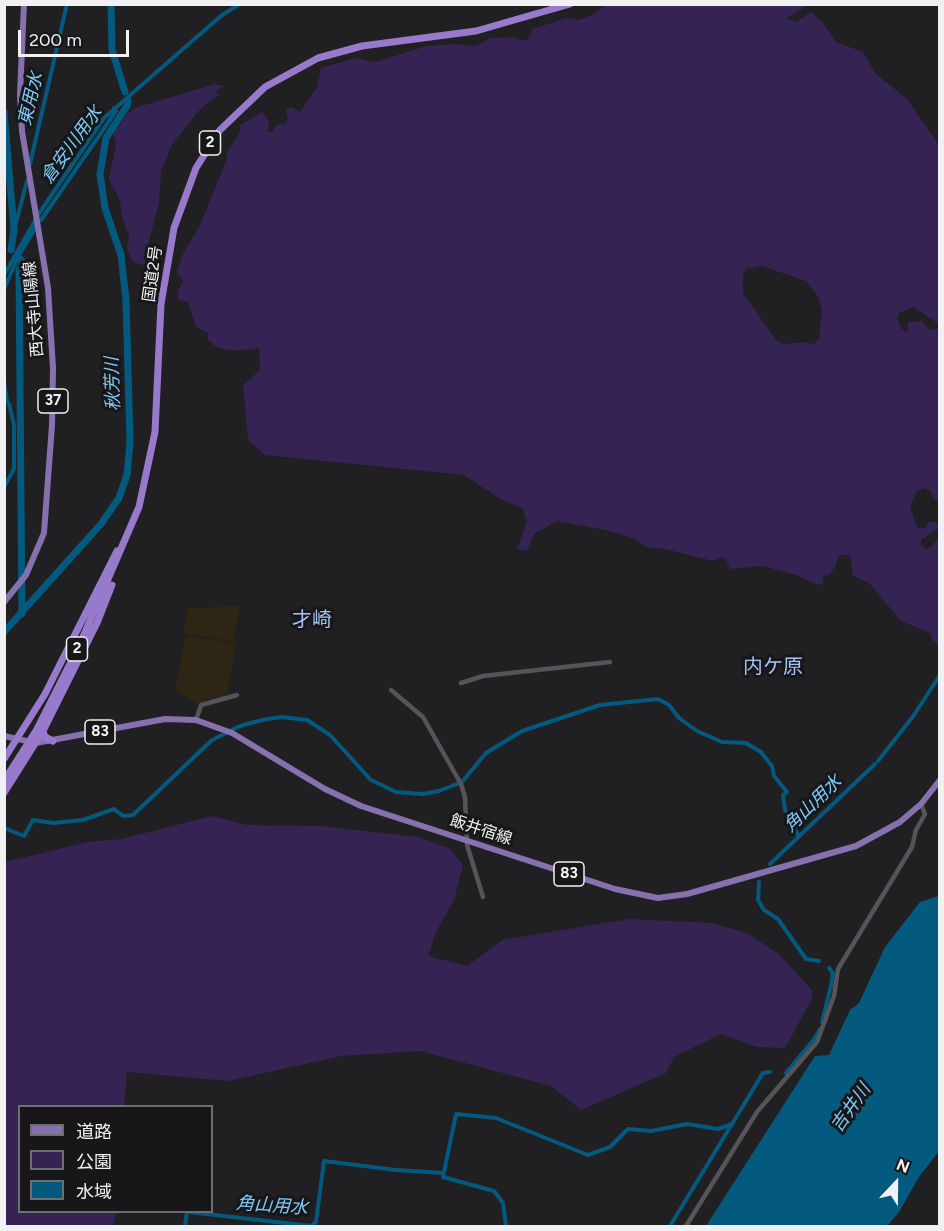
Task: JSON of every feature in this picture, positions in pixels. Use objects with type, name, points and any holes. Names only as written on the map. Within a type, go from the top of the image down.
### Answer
[{"type":"highway","points":[[537,16],[560,4]]},
{"type":"highway","name":"国道2号","points":[[4,781],[23,754],[80,644],[143,495],[155,432],[161,304],[172,237],[192,176],[220,130],[265,87],[318,58],[362,46],[476,31],[537,16],[570,4]]},
{"type":"highway","points":[[4,759],[18,741],[50,684],[126,538]]},
{"type":"highway","points":[[4,793],[36,743],[85,647],[108,596],[126,538]]},
{"type":"highway","points":[[43,730],[45,737],[53,741]]},
{"type":"main road","name":"西大寺山陽線","points":[[4,602],[26,575],[37,554],[48,513],[52,425],[51,329],[38,223],[22,131],[20,94],[24,4]]},
{"type":"main road","name":"飯井宿線","points":[[4,736],[18,741],[36,743],[165,719],[196,720],[232,734],[342,798],[629,894],[674,897],[856,846],[888,830],[921,804],[939,780]]},
{"type":"street","points":[[461,683],[483,676],[610,662]]},
{"type":"street","points":[[391,690],[423,717],[456,774],[465,797],[466,839],[483,897]]},
{"type":"street","points":[[196,720],[201,705],[237,695]]},
{"type":"street","points":[[687,1227],[757,1112],[817,1042],[834,996],[838,969],[912,847],[916,830],[925,814],[921,804]]},
{"type":"shaded area","points":[[240,606],[233,641],[183,634],[188,608]]},
{"type":"shaded area","points":[[186,636],[236,643],[227,694],[196,703],[175,690]]},
{"type":"green space","points":[[606,4],[807,5],[787,19],[796,22],[811,12],[824,24],[836,42],[863,52],[876,74],[907,99],[939,145],[939,324],[913,307],[899,313],[897,319],[902,329],[907,332],[908,322],[922,321],[930,330],[939,328],[939,502],[933,498],[930,490],[924,488],[917,491],[910,507],[917,527],[924,529],[929,522],[936,522],[939,528],[921,540],[921,545],[927,549],[939,539],[939,645],[932,640],[930,633],[901,621],[869,583],[853,576],[850,555],[839,555],[829,575],[822,576],[824,583],[817,585],[796,575],[763,566],[730,569],[726,559],[722,557],[713,561],[661,548],[648,548],[635,539],[610,531],[557,521],[534,534],[527,551],[517,549],[527,521],[522,508],[502,500],[464,475],[265,455],[248,440],[243,385],[260,370],[259,348],[236,351],[218,348],[208,340],[208,333],[196,327],[188,302],[178,300],[178,291],[183,281],[177,272],[183,254],[199,227],[227,159],[227,153],[241,129],[240,125],[262,112],[269,122],[268,132],[272,132],[276,125],[286,123],[288,119],[286,110],[291,107],[300,112],[317,87],[321,68],[355,58],[376,62],[426,46],[455,44],[476,46],[490,38],[513,37],[522,41],[528,39],[533,29],[566,18],[579,20],[594,14]],"holes":[[[762,266],[806,281],[817,295],[822,310],[819,339],[812,345],[805,342],[783,344],[776,340],[743,293],[743,276],[746,269]]]},
{"type":"green space","points":[[215,84],[226,86],[215,91],[219,95],[202,107],[173,143],[161,171],[159,203],[147,249],[149,263],[142,265],[132,261],[127,248],[129,235],[122,218],[120,201],[109,180],[116,144],[113,134],[129,112],[138,107]]},
{"type":"green space","points":[[212,816],[247,825],[320,826],[418,837],[449,848],[463,865],[454,900],[437,930],[428,956],[467,966],[502,940],[629,919],[712,923],[747,933],[779,954],[812,990],[812,999],[785,1048],[757,1047],[721,1034],[674,1057],[666,1073],[581,1110],[551,1086],[420,1051],[341,1056],[228,1081],[127,1072],[124,1105],[18,1105],[18,1213],[117,1213],[113,1226],[5,1226],[5,862],[88,842],[121,839]]},
{"type":"water","name":"吉井川","points":[[939,896],[939,1151],[919,1177],[899,1212],[887,1226],[706,1226],[815,1056],[829,1055],[850,1010],[859,1003],[885,947],[920,902]]},
{"type":"waterway","name":"東用水","points":[[30,164],[67,4]]},
{"type":"waterway","name":"秋芳川","points":[[111,4],[112,50],[125,92]]},
{"type":"waterway","name":"倉安川用水","points":[[4,275],[40,212],[104,118],[222,15],[240,4]]},
{"type":"waterway","name":"秋芳川","points":[[4,632],[101,524],[119,498],[127,475],[130,442],[126,300],[121,255],[105,208],[100,174],[106,138],[128,101]]},
{"type":"waterway","points":[[41,220],[116,111],[114,108]]},
{"type":"waterway","points":[[4,112],[14,230],[11,250]]},
{"type":"waterway","name":"東用水","points":[[14,230],[27,181]]},
{"type":"waterway","points":[[4,289],[19,255],[36,227]]},
{"type":"waterway","points":[[20,259],[23,262],[19,270],[22,614]]},
{"type":"waterway","points":[[4,381],[7,401]]},
{"type":"waterway","points":[[4,487],[14,469],[14,425],[9,404]]},
{"type":"waterway","name":"角山用水","points":[[878,761],[914,715],[940,675]]},
{"type":"waterway","points":[[4,828],[24,836],[33,820],[53,823],[83,820],[114,809],[123,816],[133,815],[212,740],[240,726],[262,720],[281,717],[307,720],[330,735],[371,780],[396,792],[423,794],[439,791],[462,782],[486,753],[522,731],[600,705],[658,699],[669,705],[679,718],[697,731],[722,742],[746,743],[761,752],[772,766],[774,776],[787,792],[783,795],[785,810],[799,837]]},
{"type":"waterway","name":"角山用水","points":[[770,864],[875,764]]},
{"type":"waterway","name":"角山用水","points":[[759,882],[758,900],[764,910],[778,919],[806,959],[819,961]]},
{"type":"waterway","name":"角山用水","points":[[822,1022],[833,973],[829,968]]},
{"type":"waterway","name":"角山用水","points":[[786,1073],[820,1029]]},
{"type":"waterway","name":"角山用水","points":[[670,1226],[763,1073],[770,1072]]},
{"type":"waterway","points":[[506,1226],[503,1203],[494,1191],[443,1177],[456,1114],[496,1118],[588,1155],[610,1147],[628,1129],[651,1131],[687,1124],[718,1129],[732,1124]]},
{"type":"waterway","name":"角山用水","points":[[198,1213],[311,1226],[316,1222],[324,1161],[443,1173]]},
{"type":"waterway","name":"角山用水","points":[[185,1226],[187,1213]]},
{"type":"district","name":"才崎","points":[[312,620]]},
{"type":"district","name":"内ケ原","points":[[773,667]]}]
